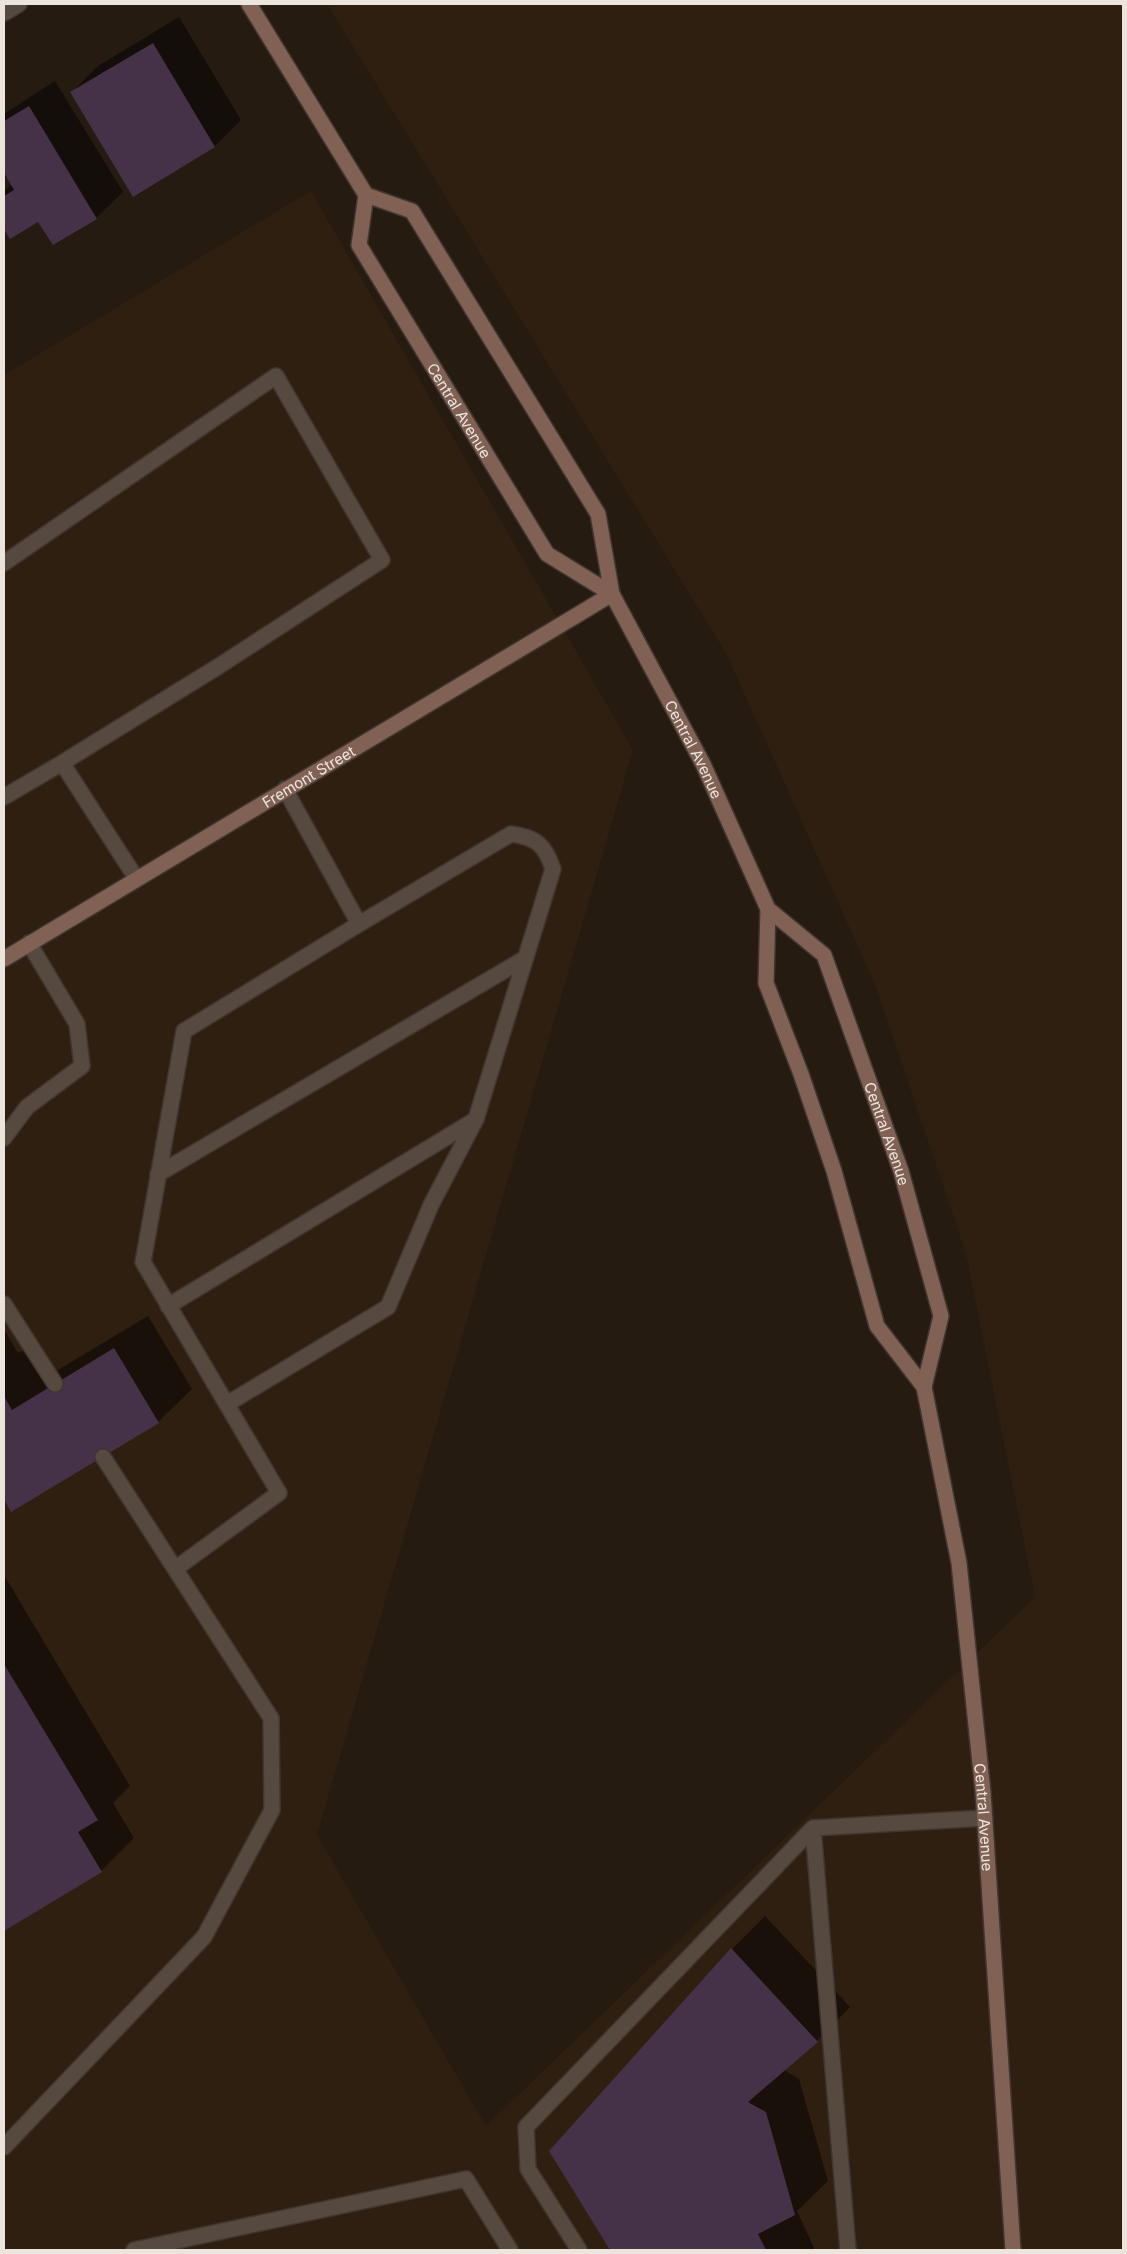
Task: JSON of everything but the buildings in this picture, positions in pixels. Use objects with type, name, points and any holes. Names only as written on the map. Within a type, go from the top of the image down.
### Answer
[{"type":"main road","points":[[249,4],[366,195]]},
{"type":"main road","name":"Central Avenue","points":[[612,594],[547,554],[359,245],[366,195],[412,211],[598,514],[612,594],[703,764],[768,909],[766,983],[801,1074],[834,1171],[877,1326],[924,1387]]},
{"type":"main road","name":"Fremont Street","points":[[4,959],[136,878],[612,594]]},
{"type":"main road","name":"Central Avenue","points":[[768,909],[824,955],[901,1171],[941,1316],[924,1387],[959,1564],[985,1818],[1013,2250]]},
{"type":"street","points":[[4,13],[19,4]]},
{"type":"street","points":[[4,563],[276,376],[382,560],[218,666],[4,797]]},
{"type":"street","points":[[62,763],[136,878]]},
{"type":"street","points":[[285,789],[358,924]]},
{"type":"street","points":[[175,1569],[279,1493],[143,1262],[184,1032],[358,924],[511,834],[529,836],[547,852],[553,869],[476,1120],[431,1205],[388,1308],[227,1404]]},
{"type":"street","points":[[4,1138],[27,1107],[82,1066],[77,1024],[29,943]]},
{"type":"street","points":[[158,1174],[524,959]]},
{"type":"street","points":[[168,1306],[476,1120]]},
{"type":"street","points":[[4,1304],[55,1384]]},
{"type":"street","points":[[4,2147],[204,1937],[272,1810],[271,1718],[103,1457]]},
{"type":"street","points":[[578,2250],[528,2169],[526,2127],[813,1828],[985,1818]]},
{"type":"street","points":[[813,1828],[848,2250]]},
{"type":"street","points":[[134,2250],[466,2179],[510,2250]]},
{"type":"shaded area","points":[[327,4],[1123,4],[1123,2250],[4,2250],[4,375],[311,191],[633,750],[317,1835],[486,2126],[1035,1597],[966,1254],[877,989],[727,655]]}]
